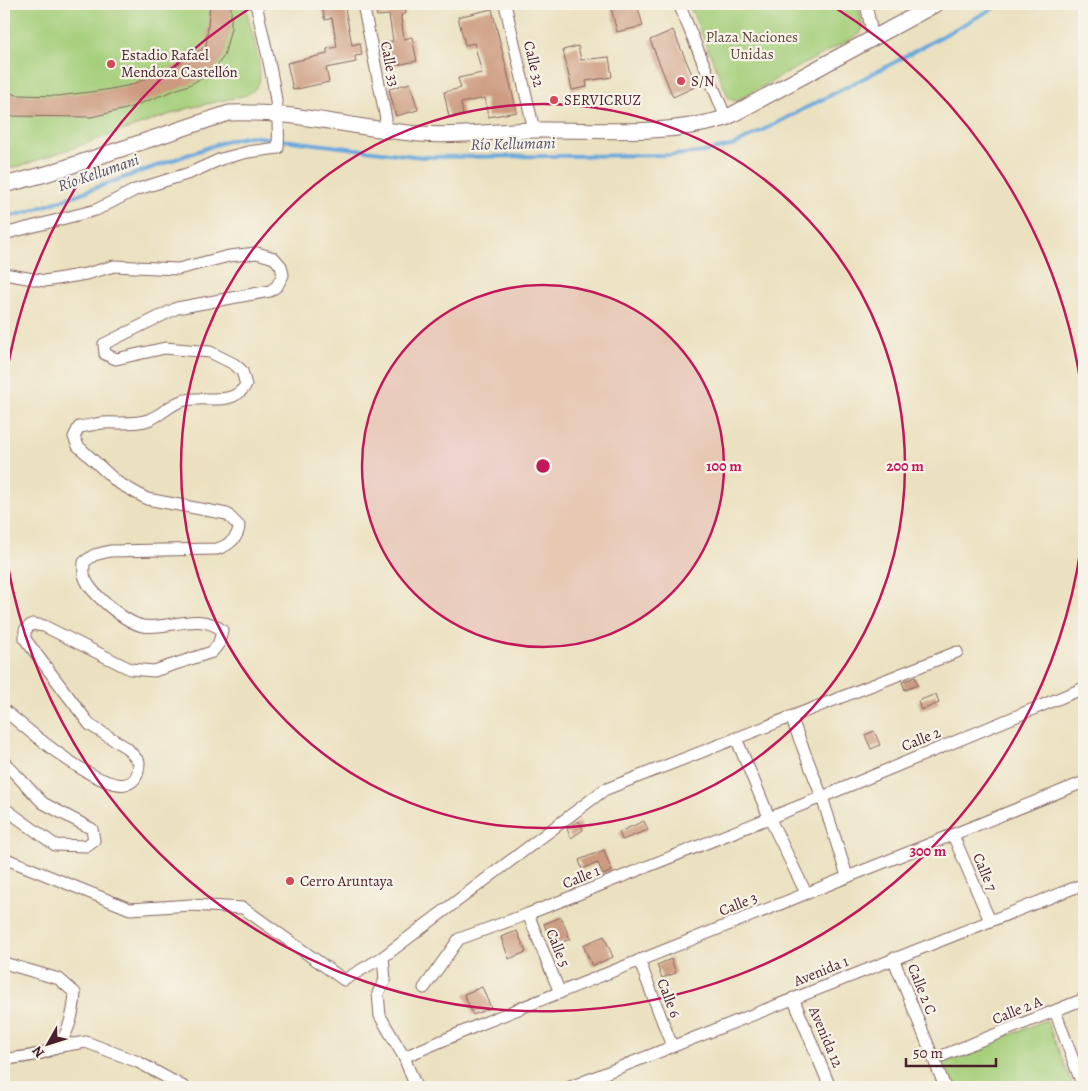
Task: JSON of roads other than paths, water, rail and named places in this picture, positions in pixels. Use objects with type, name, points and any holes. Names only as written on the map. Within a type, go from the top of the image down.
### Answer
[{"type":"street","points":[[4,234],[96,210],[135,190],[190,173],[221,160],[248,152],[278,148],[279,121],[256,4]]},
{"type":"street","name":"Calle 33","points":[[364,4],[386,119],[383,130]]},
{"type":"street","name":"Calle 32","points":[[505,4],[534,130]]},
{"type":"street","points":[[679,4],[726,118]]},
{"type":"street","points":[[866,4],[873,38]]},
{"type":"street","points":[[4,185],[46,174],[229,113],[257,112],[279,121],[422,134],[534,130],[663,130],[699,126],[726,118],[936,4]]},
{"type":"street","points":[[4,274],[45,281],[86,274],[114,266],[178,269],[229,256],[257,253],[274,258],[281,266],[283,276],[277,286],[270,291],[177,308],[104,344],[105,354],[116,359],[165,348],[210,352],[234,364],[242,371],[246,385],[241,394],[226,400],[203,398],[181,401],[150,419],[129,424],[102,423],[80,428],[74,437],[78,446],[117,482],[147,499],[227,514],[239,526],[238,534],[229,545],[217,549],[110,552],[94,555],[84,562],[84,576],[95,593],[126,619],[143,626],[197,621],[212,623],[222,630],[219,643],[212,652],[154,671],[130,669],[44,626],[32,624],[25,630],[25,639],[90,725],[127,748],[139,762],[139,770],[135,778],[127,783],[104,781],[58,755],[4,710]]},
{"type":"street","points":[[4,858],[130,909],[191,905],[243,908],[344,980],[383,957],[604,790],[957,652]]},
{"type":"street","name":"Calle 2","points":[[769,818],[1084,688]]},
{"type":"street","points":[[791,717],[822,797],[847,876]]},
{"type":"street","points":[[736,738],[769,818],[806,893]]},
{"type":"street","points":[[4,762],[43,804],[92,829],[94,840],[86,846],[55,844],[4,808]]},
{"type":"street","name":"Calle 3","points":[[404,1057],[639,960],[1084,782]]},
{"type":"street","name":"Calle 1","points":[[424,988],[459,939],[528,914],[769,818]]},
{"type":"street","name":"Calle 7","points":[[953,835],[990,921]]},
{"type":"street","name":"Avenida 1","points":[[570,1087],[1084,884]]},
{"type":"street","name":"Calle 5","points":[[528,914],[560,993]]},
{"type":"street","points":[[383,957],[385,980],[378,993],[380,1016],[404,1057],[416,1087]]},
{"type":"street","name":"Calle 2 C","points":[[893,958],[945,1087]]},
{"type":"street","name":"Calle 6","points":[[639,960],[672,1046]]},
{"type":"street","points":[[4,963],[59,979],[75,993],[74,1011],[66,1031],[55,1047]]},
{"type":"street","name":"Avenida 12","points":[[793,998],[830,1087]]},
{"type":"street","name":"Calle 2 A","points":[[934,1059],[1084,999]]},
{"type":"street","name":"Calle 2 A","points":[[1055,1011],[1083,1087]]},
{"type":"street","points":[[4,1059],[19,1058],[55,1047],[86,1042],[138,1062],[184,1087]]},
{"type":"waterway","name":"Río Kellumani","points":[[4,218],[31,211],[226,141],[250,136],[422,157],[674,155],[704,152],[734,145],[895,62],[1001,4]]},
{"type":"place","name":"Estadio Rafael Mendoza Castellón","points":[[111,64]]},
{"type":"place","name":"S/N","points":[[681,81]]},
{"type":"place","name":"SERVICRUZ","points":[[554,100]]},
{"type":"place","name":"Cerro Aruntaya","points":[[290,881]]},
{"type":"park label","name":"Plaza Naciones Unidas","points":[[752,46]]}]
